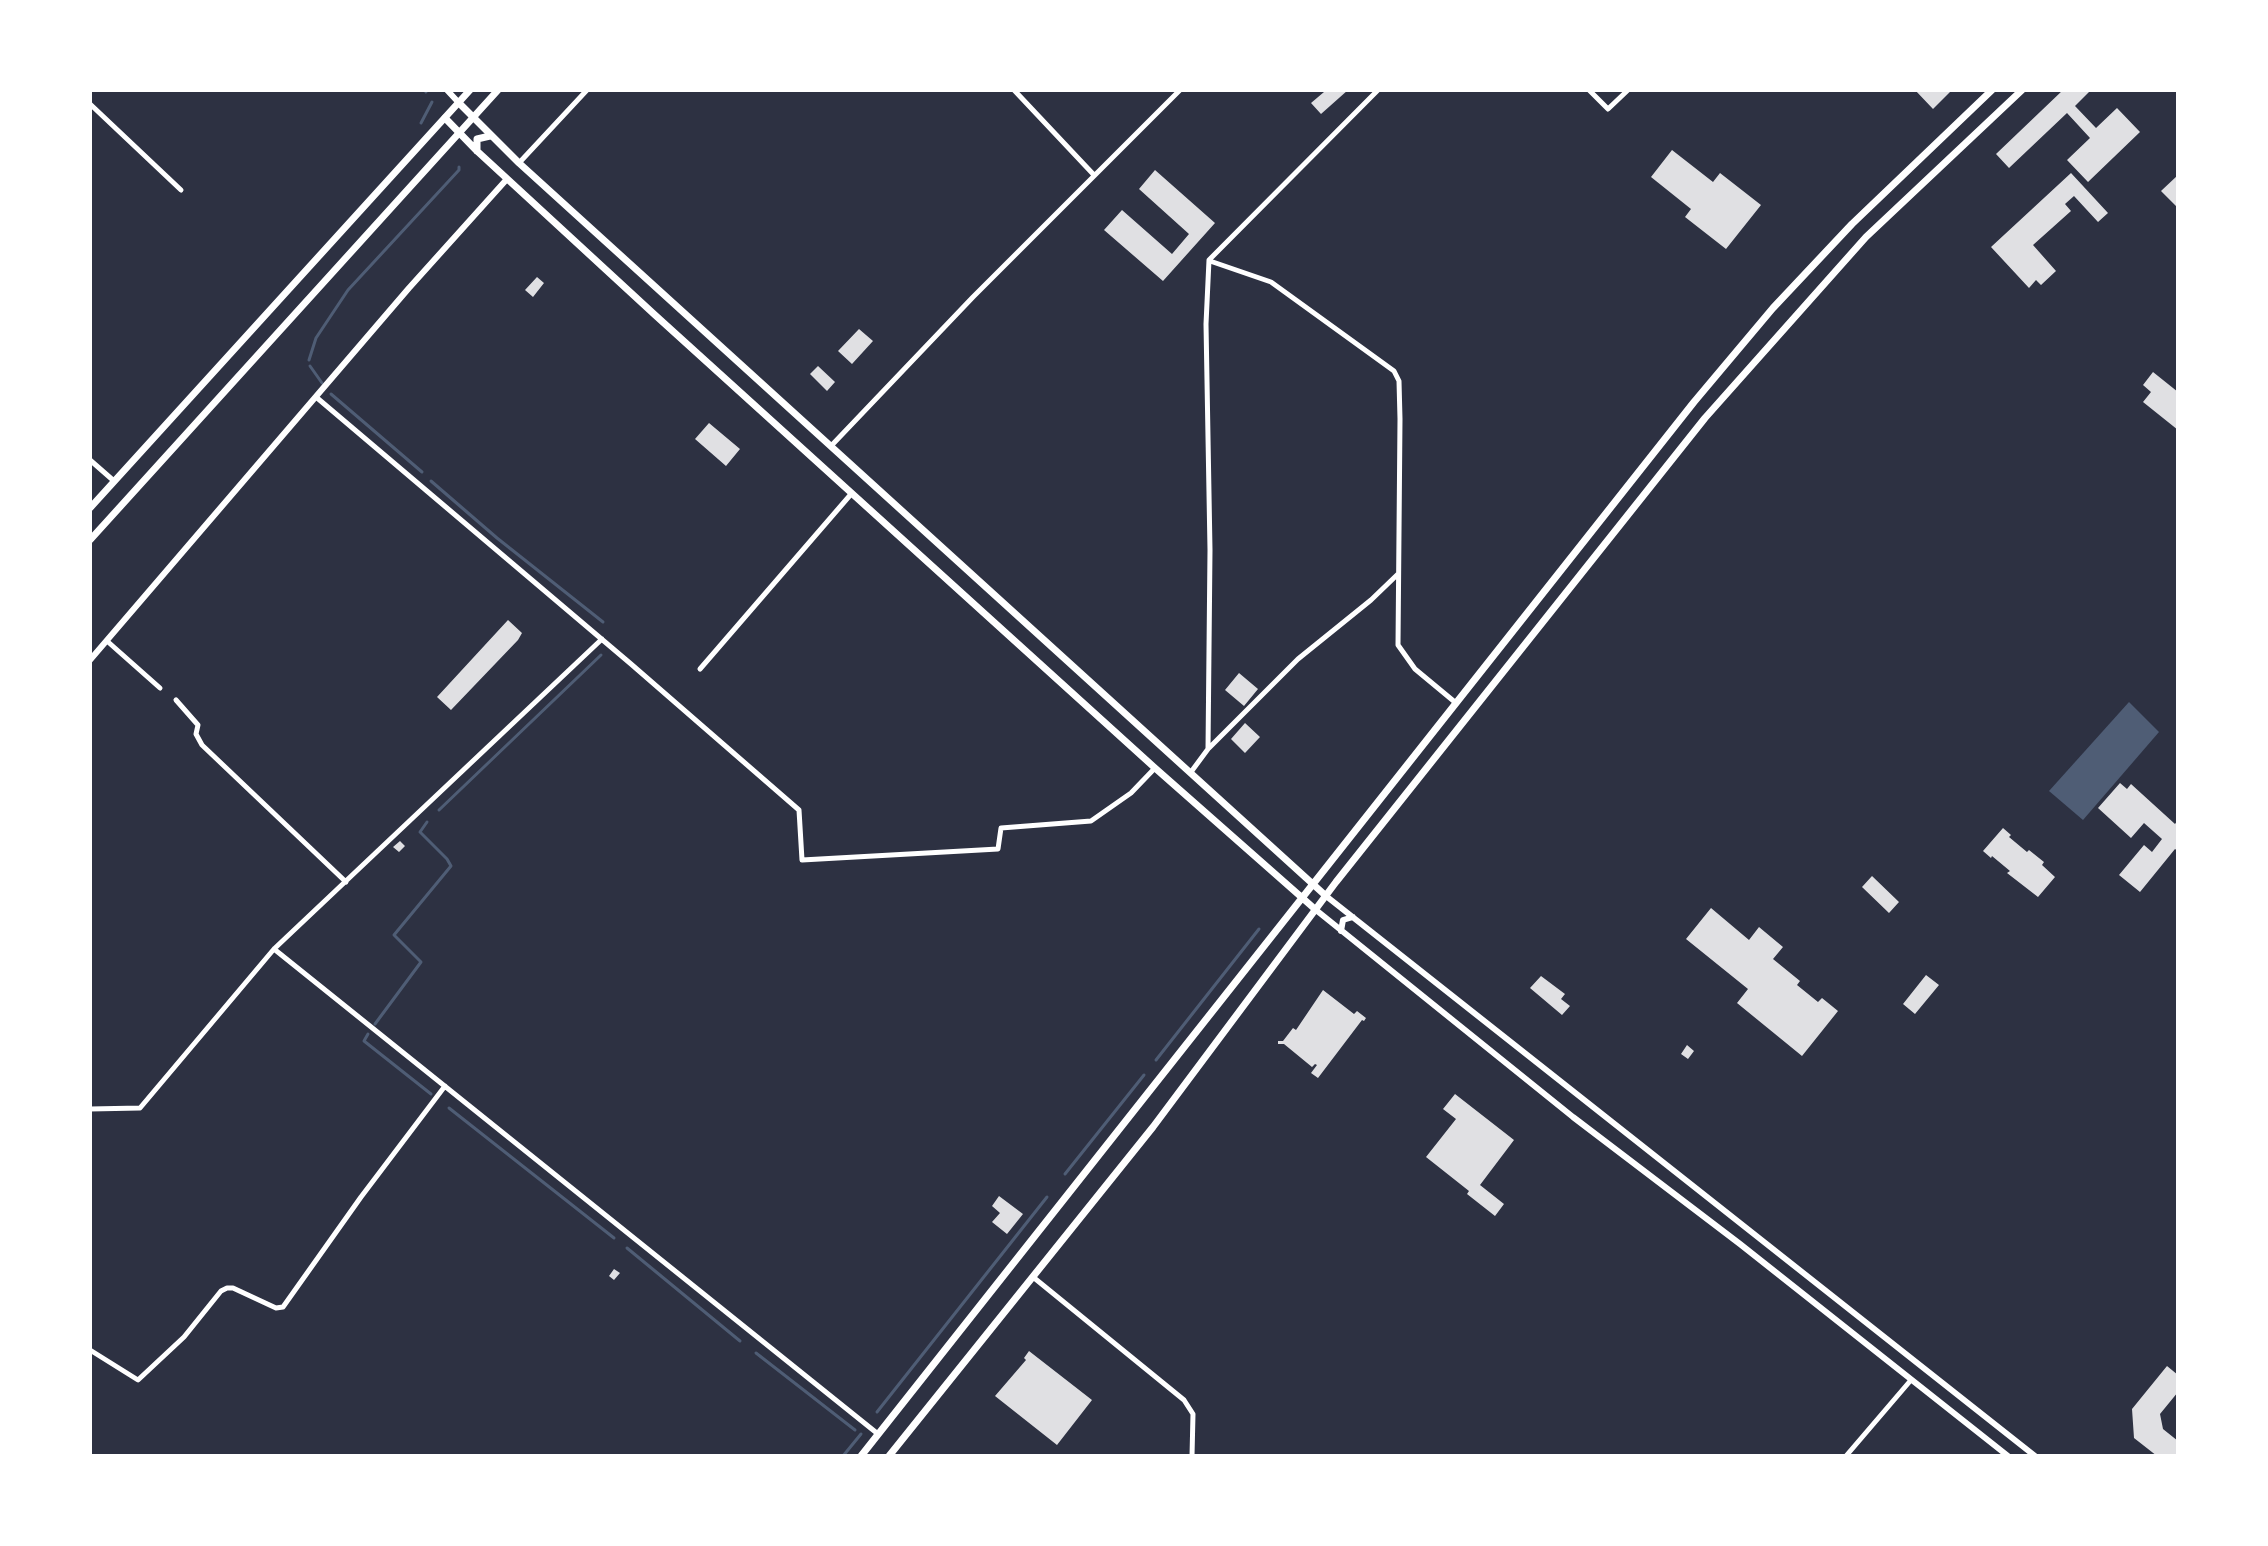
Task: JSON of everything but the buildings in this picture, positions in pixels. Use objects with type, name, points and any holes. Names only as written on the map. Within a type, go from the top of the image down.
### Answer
[{"type":"main road","points":[[90,508],[470,90]]},
{"type":"main road","points":[[90,540],[498,90]]},
{"type":"main road","points":[[861,1456],[1646,461],[1773,308],[1913,164],[1992,90]]},
{"type":"main road","points":[[889,1456],[1153,1127],[1341,876],[1714,408],[1866,237],[2022,90]]},
{"type":"main road","points":[[459,103],[519,163],[1326,896]]},
{"type":"main road","points":[[445,118],[507,179],[1155,768],[1316,910]]},
{"type":"main road","points":[[477,151],[477,139],[490,136]]},
{"type":"main road","points":[[907,541],[920,527]]},
{"type":"main road","points":[[1327,865],[1330,874],[1341,876]]},
{"type":"main road","points":[[1282,882],[1292,875],[1294,867]]},
{"type":"main road","points":[[1282,924],[1293,925],[1297,934]]},
{"type":"street","points":[[447,90],[459,103]]},
{"type":"street","points":[[519,163],[587,90]]},
{"type":"street","points":[[1014,90],[1094,175]]},
{"type":"street","points":[[831,446],[1180,90]]},
{"type":"street","points":[[1208,749],[1210,550],[1206,324],[1209,260],[1378,90]]},
{"type":"street","points":[[1589,90],[1608,109],[1628,90]]},
{"type":"street","points":[[90,104],[181,190]]},
{"type":"street","points":[[90,660],[507,179]]},
{"type":"street","points":[[1209,260],[1271,282],[1394,371],[1399,381],[1400,406],[1398,645],[1415,669],[1456,703]]},
{"type":"street","points":[[316,397],[799,810],[802,860],[998,849],[1001,828],[1091,821],[1131,793],[1155,768]]},
{"type":"street","points":[[90,460],[114,481]]},
{"type":"street","points":[[700,669],[853,492]]},
{"type":"street","points":[[1191,772],[1208,749],[1298,659],[1398,574]]},
{"type":"street","points":[[90,1109],[140,1108],[274,949],[602,639]]},
{"type":"street","points":[[107,641],[160,688]]},
{"type":"street","points":[[176,700],[198,725],[196,734],[202,745],[346,882]]},
{"type":"street","points":[[1326,896],[2035,1456]]},
{"type":"street","points":[[1316,910],[1573,1117],[1740,1244],[2008,1456]]},
{"type":"street","points":[[1341,931],[1343,920],[1353,917]]},
{"type":"street","points":[[274,949],[878,1434]]},
{"type":"street","points":[[90,1350],[138,1380],[184,1337],[221,1291],[233,1288],[276,1308],[283,1307],[445,1086]]},
{"type":"street","points":[[1740,1244],[1750,1231]]},
{"type":"street","points":[[1033,1277],[1184,1400],[1193,1414],[1192,1456]]},
{"type":"street","points":[[1846,1456],[1911,1380]]},
{"type":"water","points":[[2129,702],[2159,732],[2083,820],[2049,791]]},
{"type":"waterway","points":[[421,123],[432,102]]},
{"type":"waterway","points":[[309,360],[316,338],[348,290],[459,167]]},
{"type":"waterway","points":[[310,366],[322,383]]},
{"type":"waterway","points":[[331,394],[422,472]]},
{"type":"waterway","points":[[431,481],[603,622]]},
{"type":"waterway","points":[[439,810],[601,655]]},
{"type":"waterway","points":[[375,1024],[421,962],[394,935],[451,866],[420,832],[427,822]]},
{"type":"waterway","points":[[1156,1060],[1259,929]]},
{"type":"waterway","points":[[368,1034],[364,1041],[431,1094]]},
{"type":"waterway","points":[[1065,1174],[1144,1075]]},
{"type":"waterway","points":[[449,1108],[614,1238]]},
{"type":"waterway","points":[[877,1412],[1047,1197]]},
{"type":"waterway","points":[[627,1248],[740,1341]]},
{"type":"waterway","points":[[756,1353],[855,1430]]},
{"type":"waterway","points":[[843,1456],[861,1434]]}]
